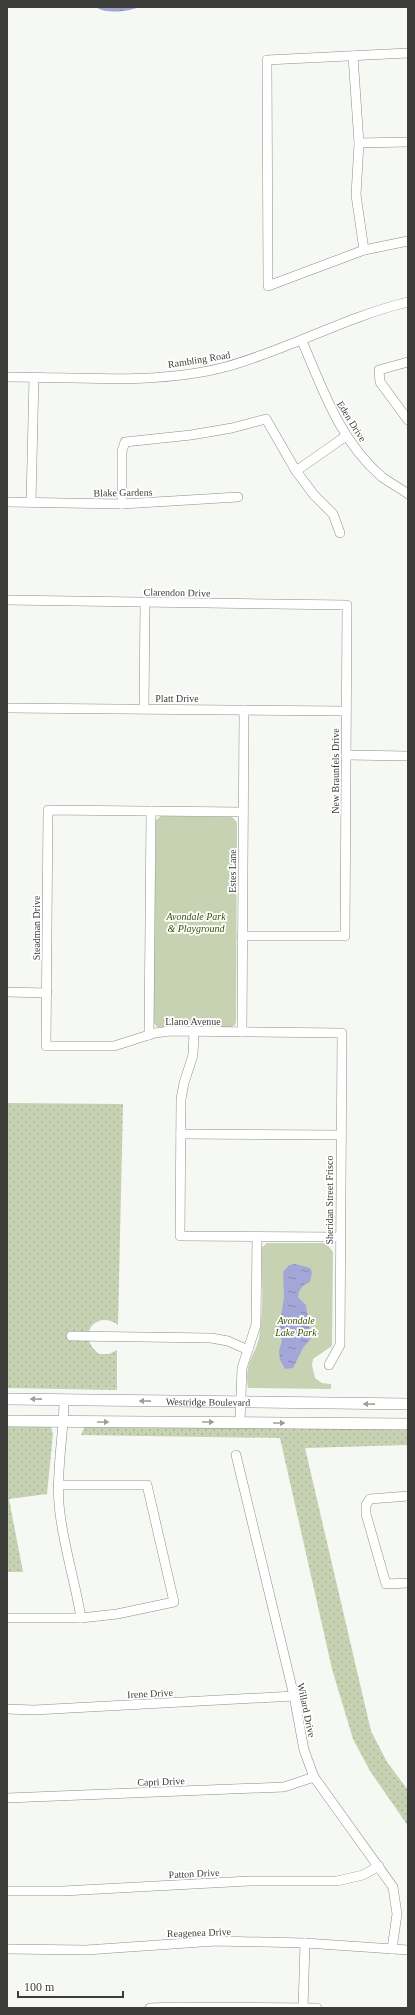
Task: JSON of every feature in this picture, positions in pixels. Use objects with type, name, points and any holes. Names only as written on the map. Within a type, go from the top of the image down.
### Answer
[{"type":"main road","name":"Westridge Boulevard","points":[[7,1399],[408,1404]]},
{"type":"main road","name":"Westridge Boulevard","points":[[7,1421],[408,1424]]},
{"type":"street","points":[[408,53],[267,60],[268,286],[364,250],[408,241]]},
{"type":"street","points":[[353,56],[359,143],[356,195],[364,250]]},
{"type":"street","points":[[359,143],[408,142]]},
{"type":"street","name":"Rambling Road","points":[[7,377],[130,378],[188,374],[223,368],[257,358],[360,316],[408,302]]},
{"type":"street","name":"Eden Drive","points":[[302,340],[329,405],[346,436],[383,477],[408,494]]},
{"type":"street","points":[[408,362],[379,370],[380,382],[408,420]]},
{"type":"street","points":[[31,502],[34,377]]},
{"type":"street","points":[[122,504],[122,451],[125,442],[191,435],[232,428],[266,419],[296,471],[314,495],[333,514],[340,533]]},
{"type":"street","points":[[296,471],[346,436]]},
{"type":"street","name":"Blake Gardens","points":[[7,502],[122,504],[238,497]]},
{"type":"street","name":"Clarendon Drive","points":[[7,600],[347,605]]},
{"type":"street","points":[[144,709],[145,602]]},
{"type":"street","name":"New Braunfels Drive","points":[[242,936],[345,936],[347,605]]},
{"type":"street","name":"Platt Drive","points":[[7,708],[346,710]]},
{"type":"street","name":"Estes Lane","points":[[242,1032],[244,710]]},
{"type":"street","points":[[346,755],[408,756]]},
{"type":"street","name":"Steadman Drive","points":[[46,1046],[48,810],[150,811]]},
{"type":"street","points":[[149,1035],[150,811],[244,812]]},
{"type":"street","points":[[7,992],[47,993]]},
{"type":"street","name":"Llano Avenue","points":[[46,1046],[109,1046],[124,1044],[149,1035],[165,1032],[342,1033]]},
{"type":"street","points":[[194,1032],[193,1055],[182,1092],[180,1236],[340,1237]]},
{"type":"street","name":"Sheridan Street Frisco","points":[[330,1365],[340,1345],[342,1033]]},
{"type":"street","points":[[181,1134],[341,1135]]},
{"type":"street","points":[[240,1423],[242,1368],[256,1325],[257,1237]]},
{"type":"street","points":[[71,1336],[211,1338],[228,1341],[248,1350]]},
{"type":"street","points":[[64,1400],[64,1421],[58,1484],[61,1524],[76,1586],[81,1618]]},
{"type":"street","name":"Willard Drive","points":[[236,1455],[294,1696],[304,1750],[314,1777],[393,1887],[397,1914],[392,1949]]},
{"type":"street","points":[[7,1618],[81,1618],[117,1614],[174,1602],[147,1485],[58,1484]]},
{"type":"street","points":[[408,1496],[370,1498],[366,1505],[366,1514],[386,1584],[408,1583]]},
{"type":"street","name":"Irene Drive","points":[[7,1709],[34,1710],[294,1696]]},
{"type":"street","name":"Capri Drive","points":[[7,1798],[284,1787],[314,1777]]},
{"type":"street","name":"Patton Drive","points":[[7,1891],[63,1891],[249,1881],[337,1882],[363,1875],[379,1866]]},
{"type":"street","name":"Reagenea Drive","points":[[7,1949],[86,1950],[216,1942],[305,1943],[392,1949]]},
{"type":"street","points":[[303,2007],[305,1943]]},
{"type":"street","points":[[392,1949],[408,1950]]},
{"type":"street","points":[[150,2008],[317,2008]]},
{"type":"green space","name":"Avondale Park & Playground","points":[[161,816],[232,817],[237,822],[236,1022],[235,1025],[231,1027],[157,1027],[153,1022],[156,820]]},
{"type":"green space","points":[[7,1103],[123,1104],[118,1325],[110,1321],[103,1320],[92,1326],[89,1332],[89,1339],[92,1346],[99,1354],[109,1354],[117,1350],[117,1390],[7,1388]]},
{"type":"green space","name":"Avondale Lake Park","points":[[267,1243],[326,1243],[333,1252],[332,1346],[313,1359],[312,1365],[315,1378],[322,1383],[331,1384],[331,1389],[248,1388],[248,1366],[257,1345],[261,1327],[261,1248]]},
{"type":"green space","points":[[85,1425],[408,1429],[408,1445],[305,1448],[371,1731],[387,1762],[408,1790],[408,1826],[370,1771],[353,1739],[332,1669],[280,1438],[81,1435]]},
{"type":"green space","points":[[7,1427],[51,1427],[53,1434],[47,1494],[9,1499],[23,1572],[7,1572]]},
{"type":"water","points":[[96,7],[139,7],[117,12],[105,11]]},
{"type":"water","points":[[296,1264],[310,1268],[312,1272],[310,1282],[301,1288],[298,1297],[306,1305],[311,1338],[303,1348],[293,1368],[285,1369],[280,1360],[279,1351],[282,1341],[279,1330],[284,1297],[283,1272],[289,1265]]}]
